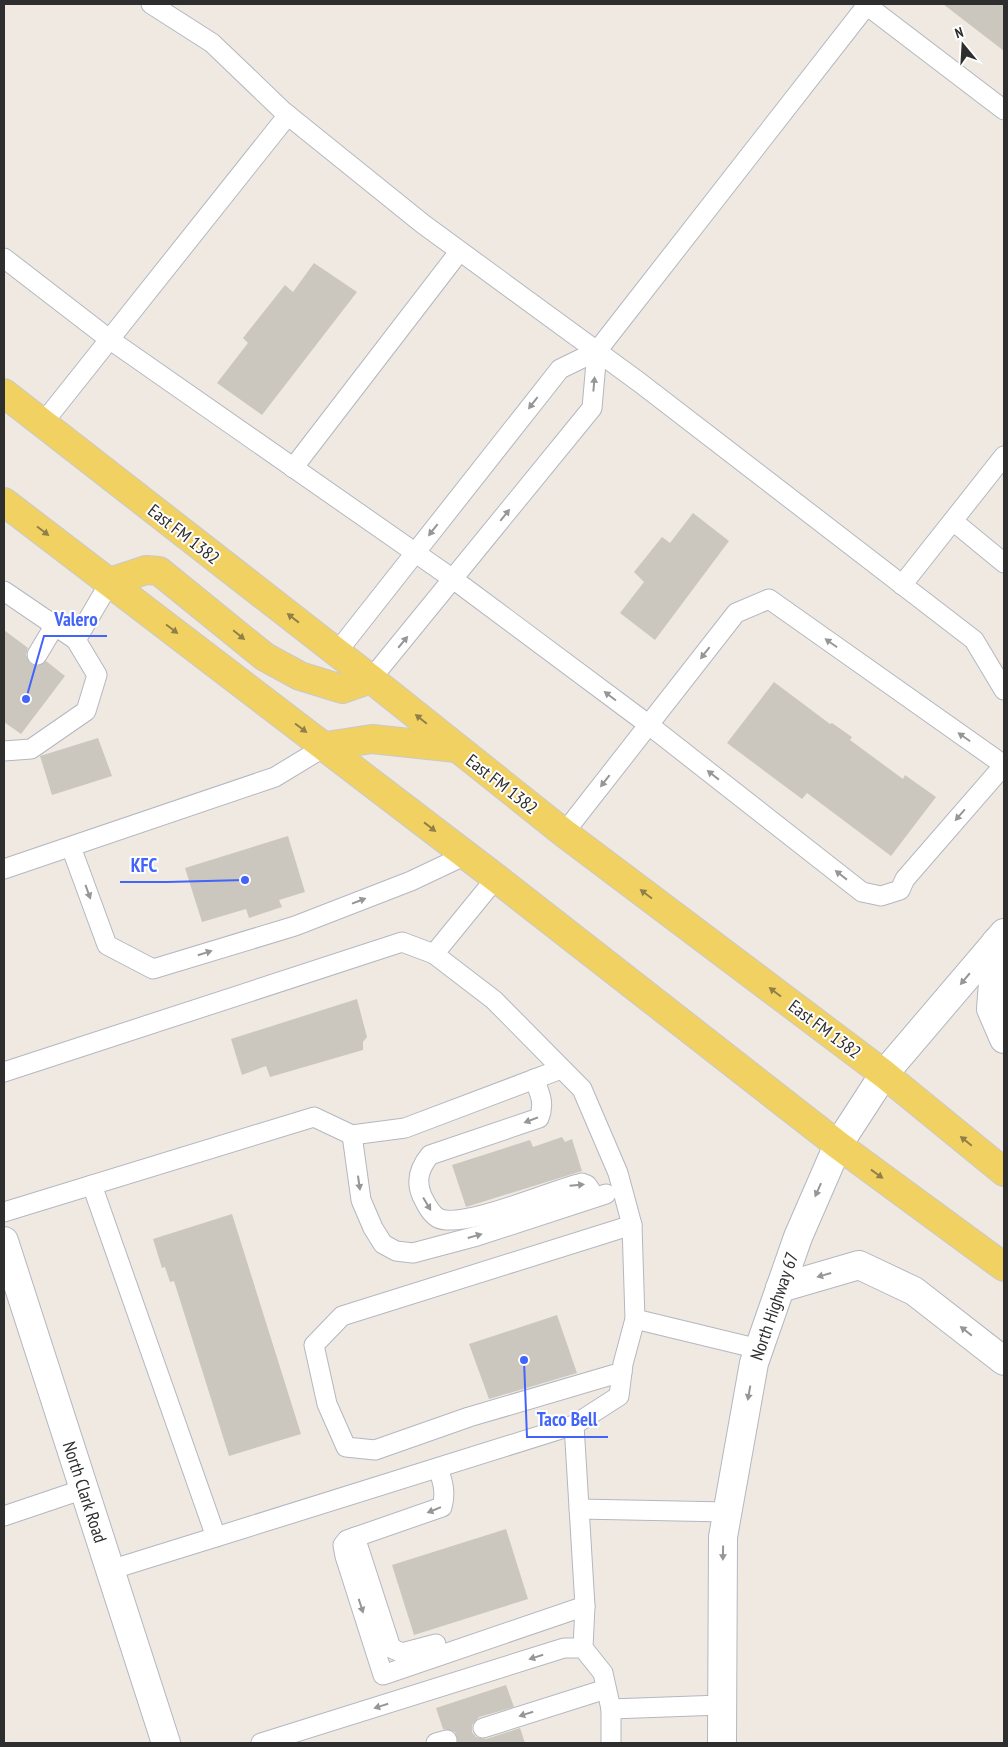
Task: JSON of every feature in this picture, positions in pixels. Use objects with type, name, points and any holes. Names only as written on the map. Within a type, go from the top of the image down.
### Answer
[{"type":"main road","name":"East FM 1382","points":[[4,393],[337,652],[564,833],[884,1074],[1004,1172]]},
{"type":"main road","points":[[7,510],[110,582],[326,746],[838,1145],[1004,1267]]},
{"type":"main road","points":[[110,582],[146,570],[160,571],[265,657],[300,676],[342,689],[371,679]]},
{"type":"main road","points":[[326,746],[372,739],[456,748]]},
{"type":"main road","points":[[1000,937],[991,1009],[1004,1039]]},
{"type":"main road","name":"North Highway 67","points":[[722,1743],[723,1537],[754,1363],[798,1237],[838,1145],[884,1074],[1000,937]]},
{"type":"main road","name":"North Clark Road","points":[[4,1241],[166,1743]]},
{"type":"main road","points":[[780,1288],[860,1266],[914,1291],[1004,1361]]},
{"type":"lane","points":[[150,4],[212,44],[288,115],[459,252],[597,351],[974,640],[1004,690]]},
{"type":"lane","points":[[337,652],[560,369],[597,351],[866,4],[1004,110]]},
{"type":"lane","points":[[42,423],[288,115]]},
{"type":"lane","points":[[293,468],[459,252]]},
{"type":"lane","points":[[4,258],[109,339],[453,579],[649,725],[862,892],[880,896],[900,890],[905,879],[1004,765],[769,599],[736,613],[649,725],[564,833]]},
{"type":"lane","points":[[371,679],[592,408],[597,351]]},
{"type":"lane","points":[[902,585],[1004,456]]},
{"type":"lane","points":[[953,521],[1004,563]]},
{"type":"lane","points":[[76,640],[110,582]]},
{"type":"lane","points":[[4,591],[76,640],[97,675],[86,711],[31,749],[4,752]]},
{"type":"lane","points":[[37,655],[55,625]]},
{"type":"lane","points":[[4,870],[275,777],[326,746]]},
{"type":"lane","points":[[71,846],[107,945],[153,969],[295,926],[411,881],[466,855]]},
{"type":"lane","points":[[434,954],[496,878]]},
{"type":"lane","points":[[4,1072],[402,942],[434,954],[494,1000],[582,1089],[618,1173],[632,1225],[635,1319],[622,1372],[619,1396],[574,1425],[110,1570]]},
{"type":"lane","points":[[4,1212],[314,1116],[352,1135],[405,1128],[562,1069]]},
{"type":"lane","points":[[534,1079],[541,1097],[542,1110],[539,1118],[430,1154],[425,1160],[421,1166],[418,1178],[420,1193],[428,1209],[438,1218],[448,1220],[473,1218],[582,1183],[588,1185],[595,1197]]},
{"type":"lane","points":[[352,1135],[361,1200],[372,1228],[383,1244],[396,1251],[413,1253],[459,1241],[622,1189]]},
{"type":"lane","points":[[92,1185],[216,1537]]},
{"type":"lane","points":[[622,1372],[469,1417],[375,1450],[346,1447],[327,1404],[314,1344],[342,1316],[632,1225]]},
{"type":"lane","points":[[635,1319],[759,1349]]},
{"type":"lane","points":[[574,1425],[585,1606],[583,1648],[603,1673],[611,1710],[611,1743]]},
{"type":"lane","points":[[438,1468],[444,1484],[445,1498],[442,1507],[347,1540],[343,1546],[383,1675],[585,1606]]},
{"type":"lane","points":[[4,1516],[84,1490]]},
{"type":"lane","points":[[579,1509],[727,1512]]},
{"type":"lane","points":[[355,1537],[386,1638],[391,1648],[402,1653],[529,1614],[538,1612],[551,1618]]},
{"type":"lane","points":[[261,1743],[290,1739],[564,1648],[583,1648]]},
{"type":"lane","points":[[483,1728],[606,1689]]},
{"type":"lane","points":[[611,1710],[721,1705]]},
{"type":"building","points":[[943,4],[1004,4],[1004,51]]},
{"type":"building","points":[[314,263],[357,292],[262,415],[217,383],[248,343],[243,338],[285,285],[293,292]]},
{"type":"building","points":[[693,513],[729,541],[655,640],[620,613],[644,582],[634,572],[662,537],[670,543]]},
{"type":"building","points":[[4,630],[28,648],[26,655],[31,664],[37,666],[46,661],[65,676],[21,734],[4,722]]},
{"type":"building","points":[[774,682],[830,724],[832,723],[852,737],[850,740],[903,779],[905,775],[936,797],[891,856],[807,793],[802,799],[727,743]]},
{"type":"building","points":[[98,738],[112,776],[52,795],[40,756]]},
{"type":"building","points":[[288,836],[305,892],[279,900],[282,907],[249,918],[246,909],[202,922],[185,868]]},
{"type":"building","points":[[357,999],[367,1037],[363,1042],[363,1050],[270,1077],[266,1066],[242,1075],[231,1039]]},
{"type":"building","points":[[562,1137],[565,1142],[572,1139],[582,1171],[466,1207],[452,1165],[530,1140],[533,1147]]},
{"type":"building","points":[[232,1214],[301,1434],[229,1456],[174,1281],[170,1282],[165,1267],[162,1268],[153,1239]]},
{"type":"building","points":[[557,1315],[577,1373],[489,1399],[469,1344]]},
{"type":"building","points":[[506,1529],[528,1599],[414,1635],[392,1565]]},
{"type":"building","points":[[506,1685],[514,1707],[479,1717],[472,1725],[472,1732],[476,1737],[486,1739],[520,1728],[525,1743],[458,1743],[455,1732],[443,1729],[436,1708]]},
{"type":"place","name":"Valero","points":[[26,699]]},
{"type":"place","name":"KFC","points":[[245,880]]},
{"type":"place","name":"Taco Bell","points":[[524,1360]]}]
